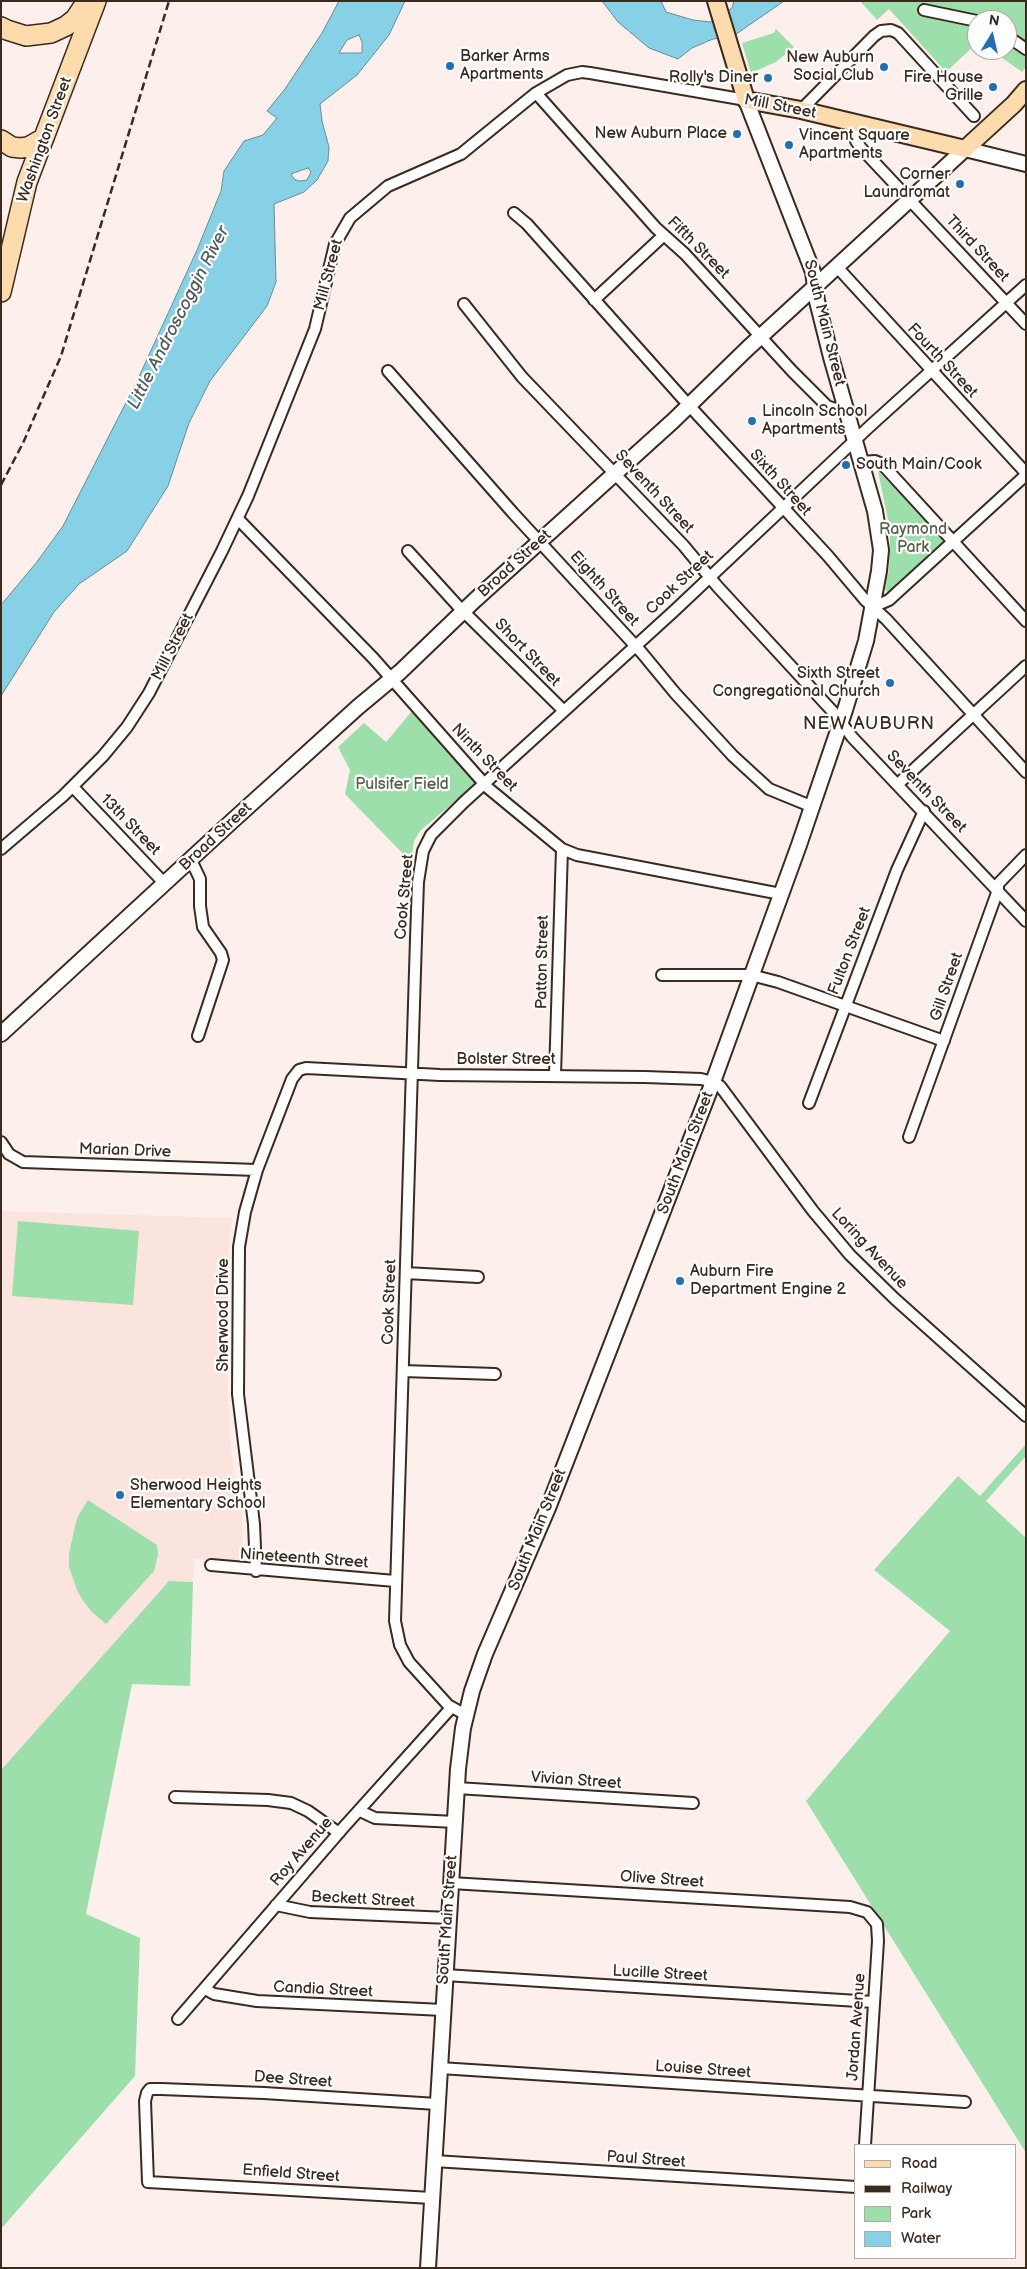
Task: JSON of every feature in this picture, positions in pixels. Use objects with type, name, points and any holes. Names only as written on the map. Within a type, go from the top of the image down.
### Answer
[{"type":"highway","points":[[1,27],[26,36],[51,33],[75,19],[87,1]]},
{"type":"highway","name":"Washington Street","points":[[2,287],[27,182],[96,1]]},
{"type":"highway","points":[[1,140],[12,147],[21,148],[28,147],[44,138]]},
{"type":"main road","name":"South Main Street","points":[[718,8],[746,100]]},
{"type":"main road","name":"Broad Street","points":[[965,149],[1019,106],[1026,90]]},
{"type":"main road","name":"Mill Street","points":[[746,100],[801,110],[965,149]]},
{"type":"street","points":[[924,10],[967,20]]},
{"type":"street","points":[[801,110],[878,33],[891,30],[904,40],[974,116]]},
{"type":"street","name":"Mill Street","points":[[1,849],[73,787],[120,736],[149,693],[238,519],[315,329],[336,244],[345,224],[375,195],[388,186],[460,154],[536,93],[559,78],[582,72],[746,100]]},
{"type":"street","name":"Fifth Street","points":[[536,93],[664,235],[827,406],[846,413]]},
{"type":"street","name":"South Main Street","points":[[428,2268],[457,1788],[466,1715],[472,1691],[548,1508],[713,1082],[813,807],[866,640],[873,607],[881,550],[875,511],[846,413],[808,257],[746,100]]},
{"type":"street","name":"Third Street","points":[[857,124],[856,141],[861,148],[1026,324]]},
{"type":"street","name":"Mill Street","points":[[965,149],[1026,164]]},
{"type":"street","name":"Broad Street","points":[[1,1034],[358,707],[392,679],[965,149]]},
{"type":"street","name":"Sixth Street","points":[[514,213],[527,224],[689,405],[1026,772]]},
{"type":"street","points":[[594,300],[664,235]]},
{"type":"street","name":"Fourth Street","points":[[838,268],[1026,474]]},
{"type":"street","name":"Cook Street","points":[[466,1715],[451,1708],[415,1670],[400,1645],[395,1621],[418,882],[423,851],[436,830],[483,783],[1026,285]]},
{"type":"street","name":"Seventh Street","points":[[464,304],[522,377],[684,546],[841,722],[852,737],[1026,920]]},
{"type":"street","name":"Eighth Street","points":[[388,371],[540,542],[635,645],[675,693],[758,781],[775,792],[813,807]]},
{"type":"street","points":[[861,462],[882,464],[1026,621]]},
{"type":"street","points":[[873,607],[889,600],[1026,474]]},
{"type":"street","name":"Ninth Street","points":[[238,519],[392,679],[483,783],[562,849],[577,855],[781,894]]},
{"type":"street","name":"Short Street","points":[[408,551],[464,611],[563,710]]},
{"type":"street","points":[[898,784],[972,713],[1026,666]]},
{"type":"street","name":"13th Street","points":[[73,787],[165,884]]},
{"type":"street","name":"Fulton Street","points":[[809,1103],[897,870],[924,811]]},
{"type":"street","name":"Patton Street","points":[[555,1075],[562,849]]},
{"type":"street","name":"Gill Street","points":[[909,1137],[1001,879],[1026,855]]},
{"type":"street","points":[[191,860],[200,879],[200,906],[204,927],[221,953],[223,960],[198,1036]]},
{"type":"street","points":[[662,975],[751,975],[778,982],[944,1041]]},
{"type":"street","name":"Bolster Street","points":[[300,1070],[333,1068],[412,1073],[655,1077],[701,1079],[713,1082]]},
{"type":"street","name":"Sherwood Drive","points":[[256,1571],[254,1524],[238,1394],[241,1229],[257,1170],[292,1079],[300,1070]]},
{"type":"street","name":"Loring Avenue","points":[[713,1082],[720,1086],[813,1210],[850,1255],[895,1299],[1026,1416]]},
{"type":"street","name":"Marian Drive","points":[[1,1142],[9,1154],[23,1162],[257,1170]]},
{"type":"street","points":[[406,1273],[478,1277]]},
{"type":"street","points":[[403,1371],[495,1374]]},
{"type":"street","name":"Nineteenth Street","points":[[211,1565],[256,1571],[395,1581]]},
{"type":"street","name":"Roy Avenue","points":[[178,2019],[339,1833],[451,1708]]},
{"type":"street","name":"Vivian Street","points":[[457,1788],[693,1803]]},
{"type":"street","points":[[175,1797],[268,1800],[291,1803],[308,1811],[339,1833]]},
{"type":"street","points":[[360,1811],[375,1818],[455,1822]]},
{"type":"street","name":"Olive Street","points":[[450,1883],[850,1907],[864,1910],[869,1914]]},
{"type":"street","name":"Beckett Street","points":[[276,1905],[310,1912],[449,1918]]},
{"type":"street","name":"Jordan Avenue","points":[[865,2144],[878,1932],[874,1919],[869,1914]]},
{"type":"street","name":"Lucille Street","points":[[445,1975],[874,2002]]},
{"type":"street","name":"Candia Street","points":[[204,1989],[226,1997],[278,2003],[443,2010]]},
{"type":"street","name":"Louise Street","points":[[440,2068],[965,2102]]},
{"type":"street","name":"Dee Street","points":[[148,2182],[145,2102],[150,2089],[264,2093],[437,2104]]},
{"type":"street","name":"Paul Street","points":[[434,2161],[854,2187]]},
{"type":"street","name":"Enfield Street","points":[[148,2182],[432,2198]]},
{"type":"shaded area","name":"Sherwood Heights Elementary School","points":[[1,1211],[232,1218],[229,1242],[226,1352],[230,1437],[234,1475],[242,1515],[243,1537],[241,1562],[194,1559],[193,1582],[169,1581],[1,1770]]},
{"type":"green space","points":[[860,1],[1026,1],[1026,67],[1022,72],[1005,60],[1017,60],[1017,10],[967,10],[967,52],[946,72],[889,9],[877,20]]},
{"type":"green space","points":[[776,29],[794,47],[776,62],[751,73],[742,43],[774,33]]},
{"type":"green space","name":"Raymond Park","points":[[878,471],[945,540],[888,593],[885,589],[889,569],[890,530]]},
{"type":"green space","name":"Pulsifer Field","points":[[412,711],[474,778],[474,785],[420,831],[414,841],[411,862],[345,794],[350,770],[338,747],[364,723],[386,742]]},
{"type":"green space","points":[[18,1221],[139,1231],[133,1305],[12,1296]]},
{"type":"green space","points":[[1026,1444],[1026,1456],[986,1501],[1026,1538],[1026,2153],[806,1801],[950,1631],[874,1570],[958,1476],[980,1496]]},
{"type":"green space","points":[[88,1500],[157,1545],[158,1555],[154,1571],[106,1624],[84,1602],[77,1590],[69,1567],[69,1554],[75,1526],[78,1516]]},
{"type":"green space","points":[[169,1581],[193,1582],[190,1686],[132,1684],[86,1914],[140,1938],[135,2076],[1,2229],[1,1770]]},
{"type":"water","name":"Little Androscoggin River","points":[[339,1],[405,1],[389,35],[357,75],[320,104],[322,121],[329,147],[328,161],[317,180],[304,192],[274,204],[276,282],[267,306],[210,381],[189,423],[168,486],[127,551],[79,584],[54,612],[1,696],[1,605],[36,563],[63,526],[137,381],[197,250],[221,191],[224,171],[244,141],[263,135],[277,118],[267,111],[285,89],[322,33]],"holes":[[[359,35],[362,42],[362,53],[339,53],[347,40]],[[308,168],[311,172],[307,180],[299,181],[294,179],[291,174]]]},
{"type":"water","points":[[602,1],[661,1],[666,12],[693,20],[710,22],[732,8],[734,1],[784,1],[732,37],[713,39],[692,48],[678,59],[649,48],[618,22]]},
{"type":"railway","points":[[1,485],[23,443],[61,356],[169,1]]},
{"type":"place","name":"Barker Arms Apartments","points":[[450,66]]},
{"type":"place","name":"New Auburn Social Club","points":[[884,67]]},
{"type":"place","name":"Rolly's Diner","points":[[768,78]]},
{"type":"place","name":"Fire House Grille","points":[[993,87]]},
{"type":"place","name":"New Auburn Place","points":[[737,134]]},
{"type":"place","name":"Vincent Square Apartments","points":[[789,145]]},
{"type":"place","name":"Corner Laundromat","points":[[960,184]]},
{"type":"place","name":"Lincoln School Apartments","points":[[752,421]]},
{"type":"place","name":"South Main/Cook","points":[[846,465]]},
{"type":"place","name":"Sixth Street Congregational Church","points":[[890,683]]},
{"type":"place","name":"Auburn Fire Department Engine 2","points":[[680,1281]]},
{"type":"place","name":"Sherwood Heights Elementary School","points":[[120,1495]]},
{"type":"district","name":"NEW AUBURN","points":[[869,724]]}]
